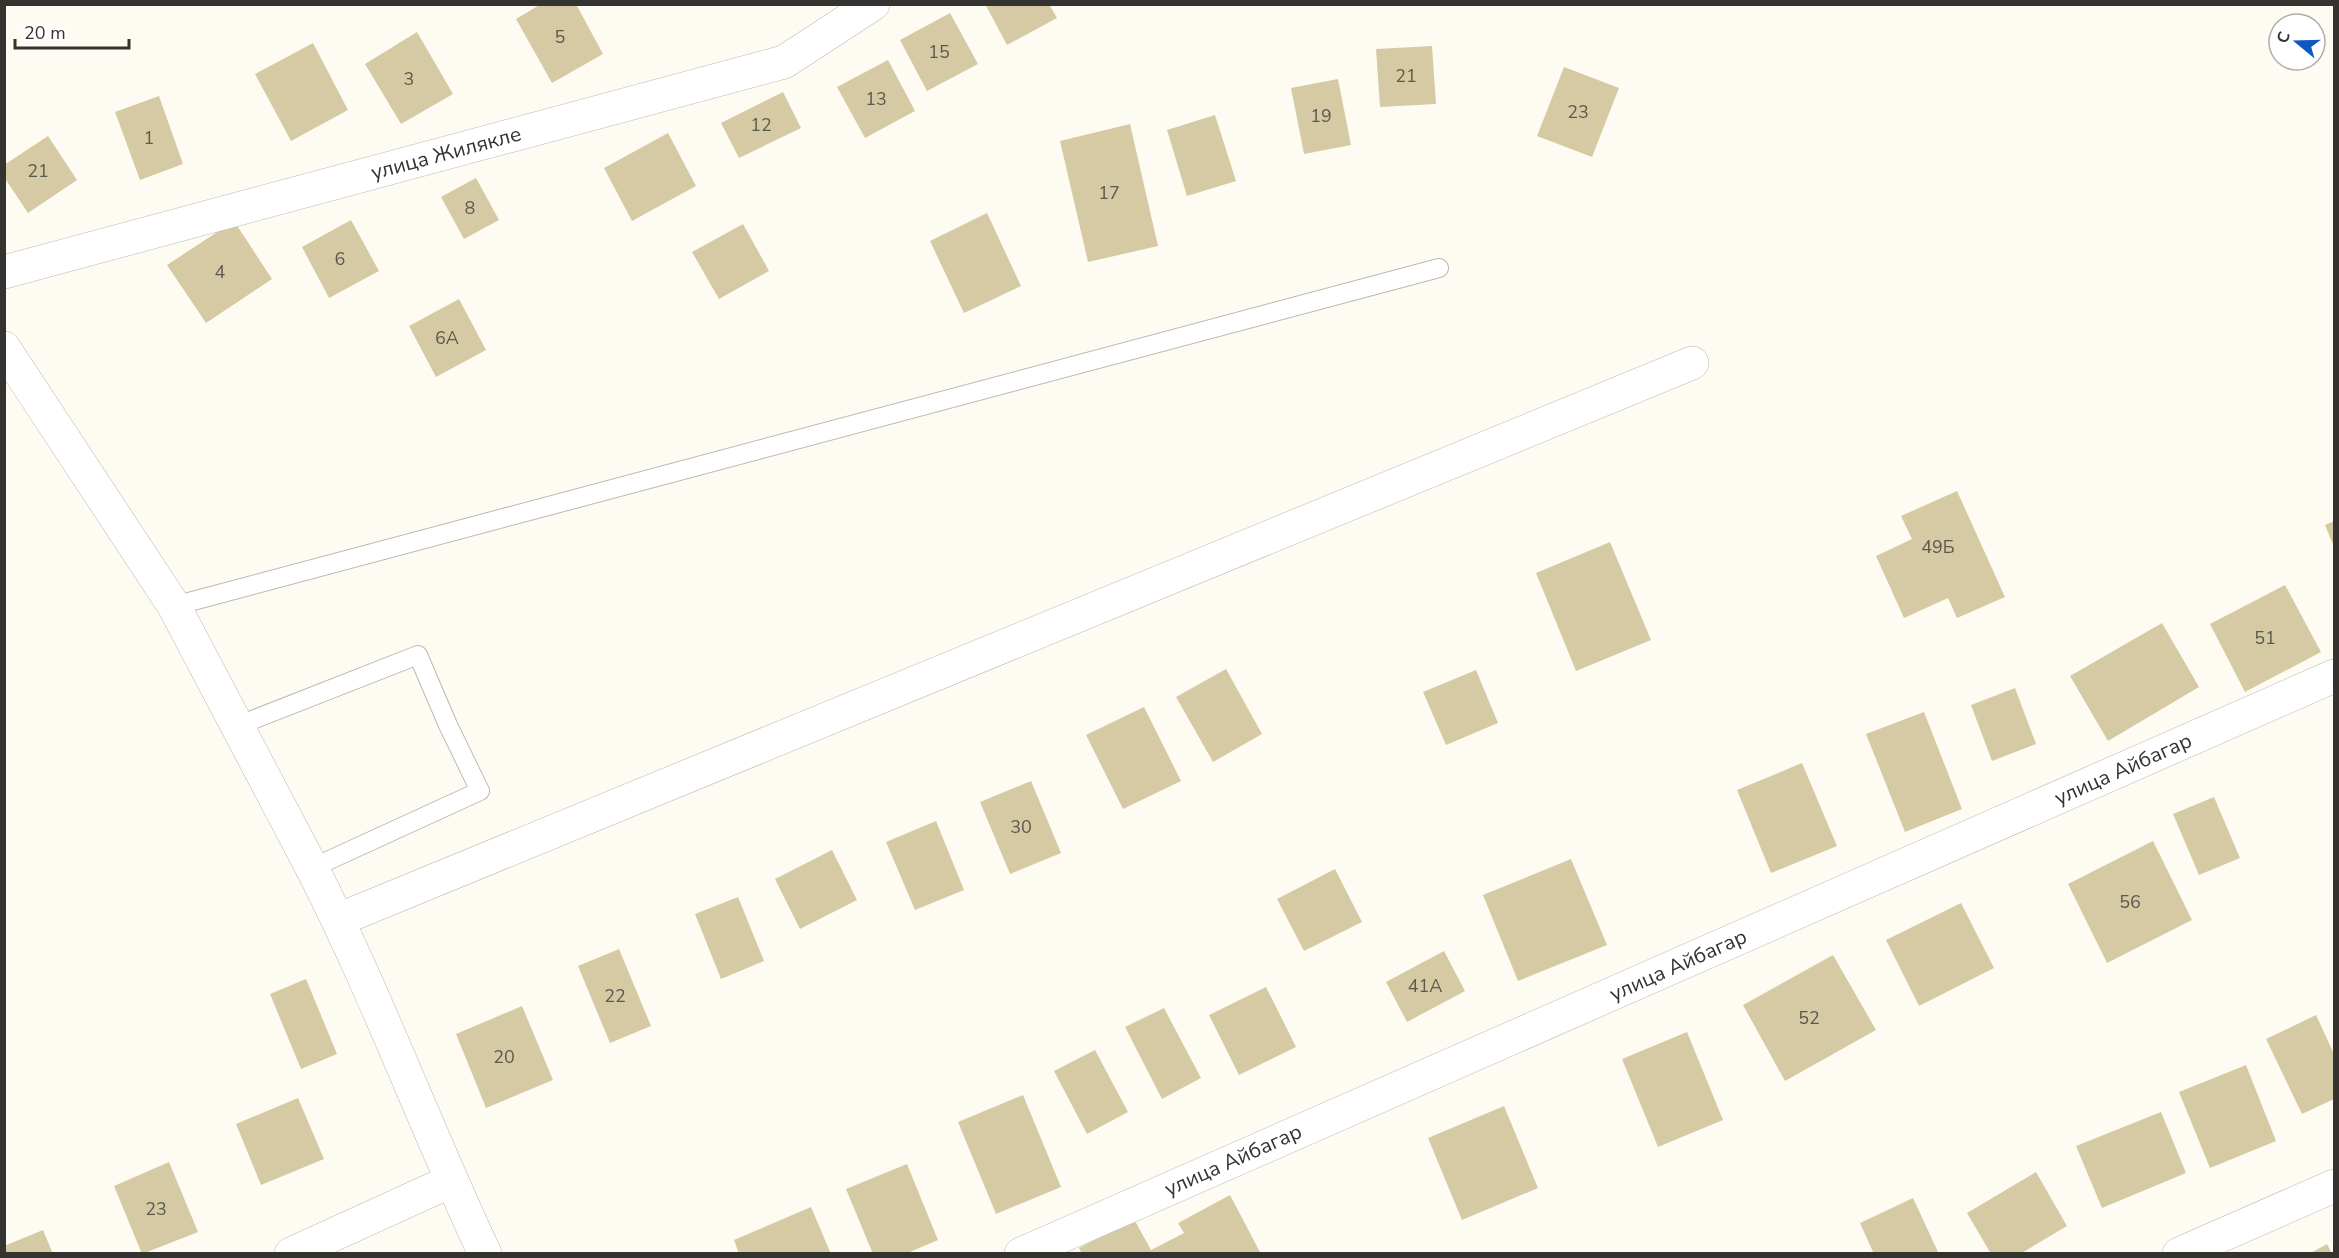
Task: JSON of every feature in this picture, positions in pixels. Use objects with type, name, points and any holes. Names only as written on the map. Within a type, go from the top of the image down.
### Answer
[{"type":"street","name":"улица Жилякле","points":[[4,272],[784,62],[873,4]]},
{"type":"street","points":[[4,348],[174,606],[338,920],[485,1254]]},
{"type":"street","points":[[338,920],[1692,363]]},
{"type":"street","name":"улица Айбагар","points":[[1021,1254],[2334,676]]},
{"type":"street","points":[[291,1254],[451,1181]]},
{"type":"street","points":[[2179,1254],[2334,1185]]},
{"type":"lane","points":[[174,606],[1439,268]]},
{"type":"lane","points":[[237,726],[417,654],[480,791],[312,868]]},
{"type":"building","points":[[541,4],[576,4],[603,54],[552,83],[516,19]]},
{"type":"building","points":[[985,4],[1049,4],[1057,18],[1007,45]]},
{"type":"building","points":[[950,13],[978,64],[927,91],[900,40]]},
{"type":"building","points":[[417,32],[453,94],[401,124],[365,64]]},
{"type":"building","points":[[313,43],[348,110],[291,141],[255,74]]},
{"type":"building","points":[[1432,46],[1436,104],[1380,107],[1376,49]]},
{"type":"building","points":[[888,60],[915,111],[865,138],[837,87]]},
{"type":"building","points":[[1564,67],[1619,88],[1592,157],[1537,136]]},
{"type":"building","points":[[1338,79],[1351,145],[1304,154],[1291,88]]},
{"type":"building","points":[[783,92],[801,128],[739,158],[721,123]]},
{"type":"building","points":[[159,96],[183,164],[140,180],[115,112]]},
{"type":"building","points":[[1215,115],[1236,181],[1187,196],[1167,130]]},
{"type":"building","points":[[1130,124],[1158,246],[1088,262],[1060,141]]},
{"type":"building","points":[[668,133],[696,186],[632,221],[604,168]]},
{"type":"building","points":[[48,136],[77,180],[28,213],[4,177],[4,165]]},
{"type":"building","points":[[476,178],[499,220],[464,239],[441,197]]},
{"type":"building","points":[[987,213],[1021,286],[964,313],[930,241]]},
{"type":"building","points":[[351,220],[379,271],[329,298],[302,247]]},
{"type":"building","points":[[234,221],[272,279],[206,323],[167,265]]},
{"type":"building","points":[[743,224],[769,271],[719,299],[692,252]]},
{"type":"building","points":[[459,299],[486,350],[436,377],[409,326]]},
{"type":"building","points":[[1957,491],[2005,597],[1957,618],[1948,598],[1904,618],[1876,556],[1912,539],[1901,516]]},
{"type":"building","points":[[2334,521],[2334,547],[2325,525]]},
{"type":"building","points":[[1610,542],[1651,640],[1576,671],[1536,573]]},
{"type":"building","points":[[2285,585],[2321,652],[2245,692],[2210,624]]},
{"type":"building","points":[[2162,623],[2199,687],[2108,741],[2070,676]]},
{"type":"building","points":[[1226,669],[1262,734],[1213,762],[1176,697]]},
{"type":"building","points":[[1476,670],[1498,723],[1446,745],[1423,692]]},
{"type":"building","points":[[2015,688],[2036,744],[1992,761],[1971,705]]},
{"type":"building","points":[[1144,707],[1181,781],[1123,809],[1086,735]]},
{"type":"building","points":[[1924,712],[1962,809],[1905,832],[1866,734]]},
{"type":"building","points":[[1802,763],[1837,846],[1771,873],[1737,790]]},
{"type":"building","points":[[1031,781],[1061,853],[1010,874],[980,802]]},
{"type":"building","points":[[2214,797],[2240,858],[2199,875],[2173,814]]},
{"type":"building","points":[[936,821],[964,890],[915,910],[886,842]]},
{"type":"building","points":[[2153,841],[2192,920],[2107,963],[2068,884]]},
{"type":"building","points":[[832,850],[857,900],[800,929],[775,879]]},
{"type":"building","points":[[1571,859],[1607,945],[1518,981],[1483,895]]},
{"type":"building","points":[[1335,869],[1362,922],[1304,951],[1277,899]]},
{"type":"building","points":[[738,897],[764,961],[721,979],[695,914]]},
{"type":"building","points":[[1961,903],[1994,968],[1919,1006],[1886,940]]},
{"type":"building","points":[[619,949],[651,1026],[610,1043],[578,966]]},
{"type":"building","points":[[1444,951],[1465,991],[1407,1022],[1386,982]]},
{"type":"building","points":[[1833,955],[1876,1030],[1785,1081],[1743,1005]]},
{"type":"building","points":[[306,979],[337,1054],[301,1069],[270,994]]},
{"type":"building","points":[[1266,987],[1296,1047],[1239,1075],[1209,1015]]},
{"type":"building","points":[[522,1006],[553,1080],[486,1108],[456,1034]]},
{"type":"building","points":[[1164,1008],[1201,1078],[1162,1099],[1125,1027]]},
{"type":"building","points":[[2316,1015],[2334,1054],[2334,1099],[2302,1114],[2266,1039]]},
{"type":"building","points":[[1687,1032],[1723,1120],[1658,1147],[1622,1059]]},
{"type":"building","points":[[1095,1050],[1128,1112],[1087,1134],[1054,1071]]},
{"type":"building","points":[[2246,1065],[2276,1141],[2210,1168],[2179,1092]]},
{"type":"building","points":[[1023,1095],[1061,1187],[996,1214],[958,1122]]},
{"type":"building","points":[[298,1098],[324,1159],[261,1185],[236,1124]]},
{"type":"building","points":[[1504,1106],[1538,1188],[1462,1220],[1428,1138]]},
{"type":"building","points":[[2161,1112],[2186,1173],[2102,1208],[2076,1146]]},
{"type":"building","points":[[169,1162],[198,1232],[142,1254],[114,1186]]},
{"type":"building","points":[[907,1164],[938,1240],[905,1254],[873,1254],[846,1189]]},
{"type":"building","points":[[2036,1172],[2067,1226],[2020,1254],[1991,1254],[1967,1213]]},
{"type":"building","points":[[1230,1195],[1261,1254],[1082,1254],[1079,1248],[1134,1219],[1151,1250],[1184,1233],[1178,1223]]},
{"type":"building","points":[[1913,1198],[1939,1254],[1874,1254],[1860,1223]]},
{"type":"building","points":[[811,1207],[831,1254],[739,1254],[734,1240]]},
{"type":"building","points":[[43,1230],[53,1254],[4,1254],[4,1246]]},
{"type":"building","points":[[2327,1244],[2332,1254],[2309,1254]]}]
